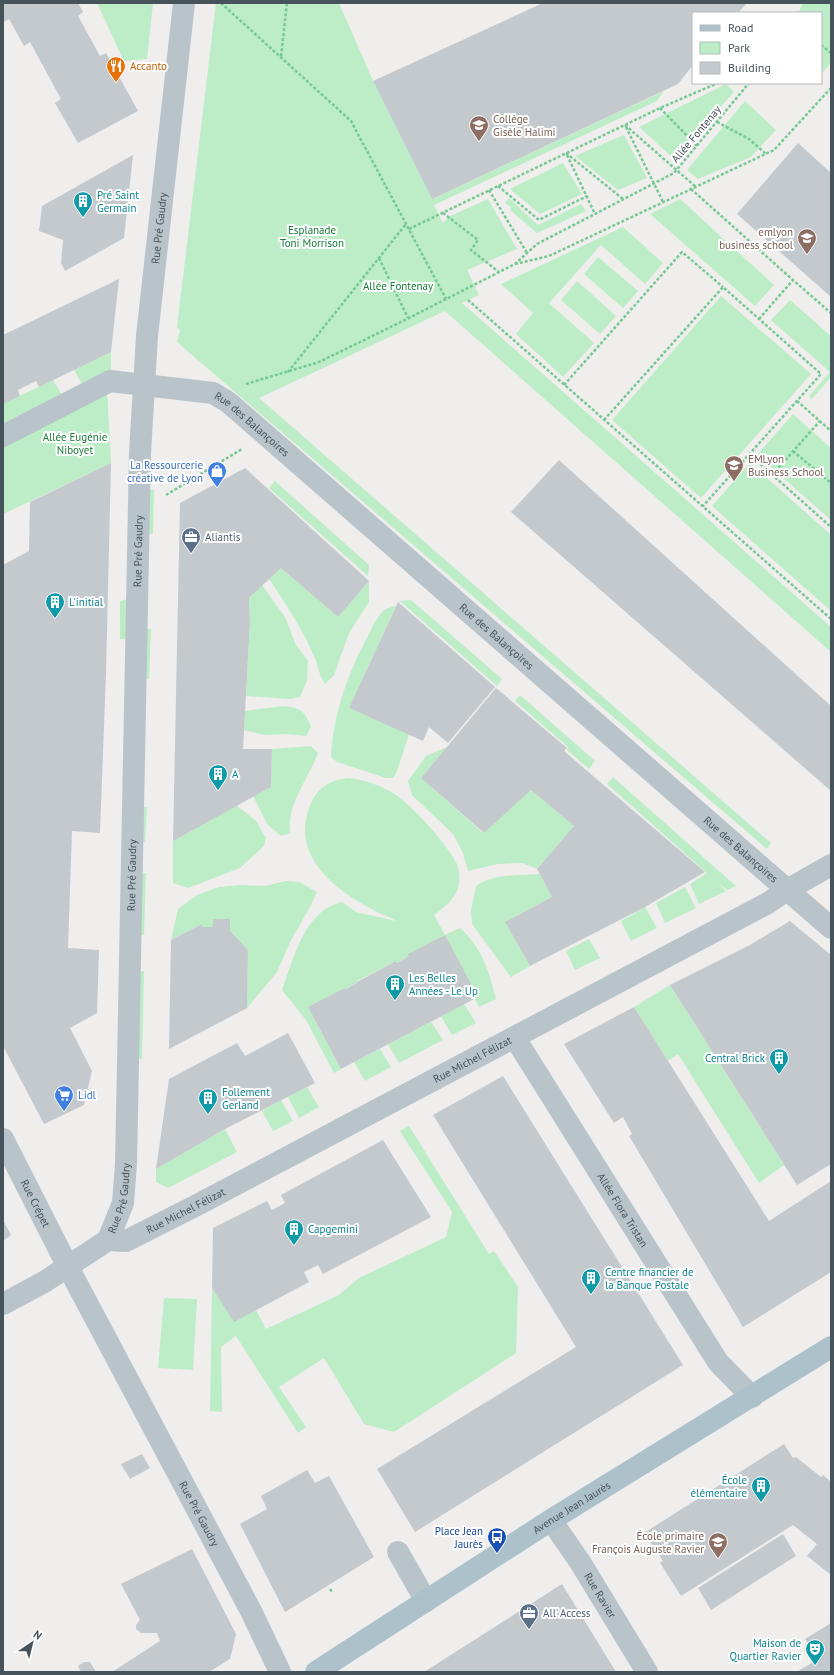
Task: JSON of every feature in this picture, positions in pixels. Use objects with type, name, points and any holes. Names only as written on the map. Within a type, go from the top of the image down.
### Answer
[{"type":"main road","name":"Avenue Jean Jaurès","points":[[316,1672],[551,1520],[831,1347]]},
{"type":"street","name":"Rue Pré Gaudry","points":[[184,3],[147,336],[140,461],[126,1164],[123,1203],[108,1240],[68,1267],[251,1611],[280,1672]]},
{"type":"street","points":[[3,436],[110,381],[144,386]]},
{"type":"street","name":"Rue des Balançoires","points":[[144,386],[213,393],[228,402],[831,928]]},
{"type":"street","name":"Rue Michel Félizat","points":[[108,1240],[126,1241],[515,1038],[768,903],[786,890],[831,865]]},
{"type":"street","name":"Allée Flora Tristan","points":[[515,1038],[718,1362],[752,1397]]},
{"type":"street","name":"Rue Crépet","points":[[3,1139],[68,1267]]},
{"type":"street","points":[[3,1304],[68,1267]]},
{"type":"street","name":"Rue Ravier","points":[[551,1520],[575,1555],[647,1672]]},
{"type":"street","points":[[398,1552],[426,1601]]},
{"type":"path","points":[[221,3],[352,121],[446,299]]},
{"type":"path","points":[[281,57],[287,3]]},
{"type":"path","points":[[822,47],[831,53]]},
{"type":"path","points":[[409,230],[660,108],[716,84]]},
{"type":"path","name":"Allée Fontenay","points":[[240,385],[319,362],[515,264],[537,244],[674,173],[748,84]]},
{"type":"path","points":[[515,264],[548,256],[774,150],[831,88]]},
{"type":"path","points":[[660,108],[697,146]]},
{"type":"path","points":[[717,122],[749,139],[766,154]]},
{"type":"path","points":[[625,125],[696,187]]},
{"type":"path","points":[[625,125],[663,202]]},
{"type":"path","points":[[566,153],[596,214]]},
{"type":"path","points":[[566,153],[623,199]]},
{"type":"path","points":[[498,186],[539,220],[587,196]]},
{"type":"path","points":[[691,189],[831,313]]},
{"type":"path","points":[[489,190],[527,253]]},
{"type":"path","points":[[443,213],[478,240],[471,250],[499,272]]},
{"type":"path","points":[[288,372],[406,224]]},
{"type":"path","points":[[564,384],[682,252],[723,287],[822,374],[703,506]]},
{"type":"path","points":[[379,258],[408,318]]},
{"type":"path","points":[[759,319],[793,280]]},
{"type":"path","points":[[604,420],[723,287]]},
{"type":"path","points":[[468,300],[831,619]]},
{"type":"path","points":[[797,401],[831,431]]},
{"type":"path","points":[[772,475],[820,421]]},
{"type":"path","points":[[163,496],[246,446]]},
{"type":"path","points":[[793,451],[831,483]]},
{"type":"path","points":[[749,454],[831,527]]},
{"type":"path","points":[[330,1589],[333,1593]]},
{"type":"green space","points":[[97,3],[153,3],[147,59],[124,61]]},
{"type":"green space","name":"Esplanade Toni Morrison","points":[[216,3],[339,3],[373,81],[432,199],[664,91],[657,101],[434,205],[443,223],[448,217],[488,199],[517,249],[467,270],[479,295],[462,303],[831,627],[831,652],[445,311],[259,398],[771,843],[767,849],[177,342],[180,330],[177,327]]},
{"type":"green space","points":[[803,3],[831,3],[831,63],[822,73],[822,12],[798,12]]},
{"type":"green space","points":[[726,84],[734,92],[674,159],[639,127]]},
{"type":"green space","points":[[745,101],[776,130],[751,157],[698,179],[687,170]]},
{"type":"green space","points":[[624,135],[647,178],[618,190],[575,156]]},
{"type":"green space","points":[[563,163],[582,194],[540,214],[510,189]]},
{"type":"green space","points":[[509,198],[538,225],[581,204],[586,211],[537,233],[510,210],[511,207],[505,203]]},
{"type":"green space","points":[[680,199],[774,285],[755,306],[650,214]]},
{"type":"green space","points":[[623,227],[663,263],[645,284],[601,245],[549,303],[594,343],[563,377],[516,334],[533,313],[501,284]]},
{"type":"green space","points":[[598,257],[638,291],[623,308],[584,274]]},
{"type":"green space","points":[[577,281],[616,316],[600,334],[561,300]]},
{"type":"green space","points":[[721,296],[811,374],[701,498],[612,420]]},
{"type":"green space","points":[[790,300],[831,336],[831,377],[812,399],[809,396],[830,372],[771,320]]},
{"type":"green space","points":[[111,352],[111,372],[83,386],[74,370]]},
{"type":"green space","points":[[53,380],[62,395],[3,424],[3,404]]},
{"type":"green space","name":"Allée Eugénie Niboyet","points":[[107,388],[111,463],[3,514],[3,442]]},
{"type":"green space","points":[[793,414],[831,448],[831,520],[757,455]]},
{"type":"green space","points":[[750,463],[831,535],[831,611],[712,506]]},
{"type":"green space","points":[[275,481],[369,565],[368,576],[269,488]]},
{"type":"green space","points":[[146,488],[154,490],[153,534],[144,533]]},
{"type":"green space","points":[[281,568],[338,617],[369,581],[369,602],[349,633],[334,675],[325,684],[321,677],[316,660],[304,636],[269,579]]},
{"type":"green space","points":[[262,585],[285,617],[296,645],[308,661],[307,680],[300,697],[291,699],[246,696],[250,622],[249,598]]},
{"type":"green space","points":[[128,599],[128,639],[120,639],[120,601]]},
{"type":"green space","points":[[411,600],[502,679],[497,686],[400,601]]},
{"type":"green space","points":[[396,606],[349,708],[409,734],[396,774],[393,778],[386,778],[337,762],[331,757],[332,741],[338,710],[354,665],[379,616],[385,609]]},
{"type":"green space","points":[[142,628],[151,629],[149,679],[141,679]]},
{"type":"green space","points":[[520,695],[595,761],[589,769],[567,750],[568,747],[515,701]]},
{"type":"green space","points":[[283,706],[298,709],[304,713],[311,727],[306,736],[287,734],[265,735],[244,730],[245,711]]},
{"type":"green space","points":[[311,746],[318,753],[295,802],[290,822],[290,833],[281,836],[267,824],[253,796],[271,787],[272,749]]},
{"type":"green space","points":[[447,747],[421,778],[483,833],[531,790],[574,826],[537,869],[522,863],[498,864],[468,871],[463,853],[453,834],[412,795],[408,781],[426,756]]},
{"type":"green space","points":[[613,777],[736,886],[727,890],[719,884],[726,891],[699,904],[690,884],[707,873],[607,784]]},
{"type":"green space","points":[[349,778],[377,785],[401,798],[446,846],[459,870],[458,887],[454,897],[434,915],[445,935],[460,928],[474,943],[488,970],[496,999],[479,1007],[475,999],[478,997],[444,935],[397,963],[396,961],[357,981],[357,983],[345,990],[308,1007],[341,1069],[334,1073],[306,1020],[282,990],[293,958],[303,936],[316,917],[326,909],[342,902],[356,912],[396,921],[362,904],[333,883],[311,856],[306,841],[305,824],[310,806],[316,794],[320,789],[330,783]]},
{"type":"green space","points":[[236,805],[256,821],[266,838],[264,846],[240,868],[188,888],[173,883],[173,841]]},
{"type":"green space","points":[[147,807],[145,842],[135,842],[136,808]]},
{"type":"green space","points":[[136,873],[146,873],[144,935],[133,934]]},
{"type":"green space","points":[[540,874],[552,897],[505,922],[530,966],[511,977],[472,924],[471,910],[476,886],[498,877]]},
{"type":"green space","points":[[286,881],[299,882],[317,892],[290,942],[277,972],[247,1008],[248,950],[230,931],[230,919],[213,919],[213,927],[202,927],[202,924],[171,940],[178,909],[197,895],[219,887],[241,885],[265,886]]},
{"type":"green space","points":[[685,887],[696,908],[665,923],[656,903]]},
{"type":"green space","points":[[645,907],[657,928],[631,941],[621,921]]},
{"type":"green space","points":[[589,939],[600,958],[575,970],[566,951]]},
{"type":"green space","points":[[144,971],[142,1059],[130,1059],[133,972]]},
{"type":"green space","points":[[670,985],[784,1165],[759,1183],[678,1054],[668,1061],[634,1007]]},
{"type":"green space","points":[[464,1004],[476,1023],[452,1035],[441,1016]]},
{"type":"green space","points":[[431,1022],[443,1040],[399,1063],[388,1044]]},
{"type":"green space","points":[[380,1049],[391,1067],[365,1081],[354,1062]]},
{"type":"green space","points":[[307,1087],[319,1107],[299,1118],[288,1097]]},
{"type":"green space","points":[[281,1100],[293,1121],[273,1131],[262,1111]]},
{"type":"green space","points":[[409,1126],[489,1254],[494,1251],[518,1287],[516,1353],[394,1432],[364,1424],[324,1358],[279,1387],[306,1427],[298,1433],[236,1336],[221,1347],[222,1412],[210,1411],[212,1288],[234,1321],[256,1310],[266,1329],[339,1295],[359,1278],[446,1237],[452,1212],[400,1131]]},
{"type":"green space","points":[[225,1129],[237,1152],[168,1188],[156,1182],[156,1169]]},
{"type":"green space","points":[[164,1298],[197,1299],[193,1370],[158,1368]]},
{"type":"building","points":[[3,3],[78,3],[83,12],[78,16],[100,56],[106,53],[138,111],[78,143],[55,103],[61,99],[30,42],[24,46],[9,19],[3,22]]},
{"type":"building","name":"Collège Gisèle Halimi","points":[[543,3],[747,3],[739,12],[692,12],[692,66],[678,84],[432,199],[373,81]]},
{"type":"building","name":"emlyon business school","points":[[798,143],[831,173],[831,297],[737,214]]},
{"type":"building","name":"Pré Saint Germain","points":[[133,155],[124,238],[65,271],[61,263],[63,240],[39,231],[42,206]]},
{"type":"building","points":[[119,279],[111,352],[39,387],[36,381],[18,390],[20,396],[3,404],[3,335]]},
{"type":"building","points":[[559,460],[831,706],[831,791],[511,512]]},
{"type":"building","points":[[111,463],[106,673],[100,833],[72,831],[68,948],[99,950],[97,1013],[70,1028],[92,1071],[84,1105],[44,1124],[3,1046],[3,565],[29,551],[30,502]]},
{"type":"building","points":[[245,468],[369,581],[338,617],[281,568],[249,598],[250,622],[243,749],[272,749],[271,787],[173,841],[180,503]]},
{"type":"building","points":[[398,602],[495,687],[448,743],[429,727],[423,741],[349,708]]},
{"type":"building","points":[[496,688],[567,748],[564,751],[705,872],[645,907],[530,966],[505,922],[552,897],[537,869],[574,826],[531,790],[484,833],[421,778]]},
{"type":"building","points":[[213,919],[230,919],[230,931],[248,950],[247,1008],[169,1049],[171,940],[202,924],[202,927],[213,927]]},
{"type":"building","name":"Central Brick","points":[[790,921],[831,955],[831,1164],[797,1185],[670,985],[750,945]]},
{"type":"building","name":"Les Belles Années - Le Up","points":[[445,935],[478,997],[341,1069],[308,1007],[345,988],[345,990],[396,961],[397,963],[409,956],[408,954]]},
{"type":"building","points":[[634,1007],[769,1221],[831,1181],[831,1272],[743,1327],[629,1136],[632,1134],[623,1117],[614,1123],[564,1044]]},
{"type":"building","name":"Follement Gerland","points":[[288,1033],[315,1083],[225,1129],[156,1169],[169,1079],[237,1043],[245,1056]]},
{"type":"building","name":"Centre financier de la Banque Postale","points":[[503,1076],[683,1365],[415,1532],[377,1469],[576,1347],[433,1115]]},
{"type":"building","name":"Capgemini","points":[[383,1140],[431,1217],[323,1274],[318,1265],[304,1272],[309,1282],[234,1322],[212,1288],[213,1228],[267,1201],[272,1210],[285,1203],[281,1195]]},
{"type":"building","points":[[3,1220],[11,1235],[3,1241]]},
{"type":"building","name":"École élémentaire","points":[[784,1444],[793,1458],[796,1457],[821,1477],[823,1475],[831,1482],[831,1575],[807,1556],[817,1544],[793,1525],[681,1596],[660,1563],[663,1561],[644,1533]]},
{"type":"building","points":[[142,1454],[150,1468],[130,1479],[121,1464]]},
{"type":"building","points":[[307,1470],[315,1483],[329,1476],[374,1557],[285,1612],[240,1524],[267,1509],[261,1496]]},
{"type":"building","points":[[783,1534],[796,1556],[711,1610],[698,1588]]},
{"type":"building","points":[[192,1549],[236,1634],[230,1659],[209,1672],[112,1672],[160,1641],[157,1633],[141,1633],[136,1629],[136,1625],[140,1620],[121,1584]]},
{"type":"building","points":[[562,1584],[616,1672],[424,1672]]},
{"type":"building","points":[[831,1623],[831,1672],[797,1672],[818,1659],[805,1639]]},
{"type":"building","points":[[84,1662],[90,1662],[96,1672],[81,1672],[78,1666]]},
{"type":"place","name":"Accanto","points":[[116,83]]},
{"type":"place","name":"Collège Gisèle Halimi","points":[[479,142]]},
{"type":"place","name":"Pré Saint Germain","points":[[83,218]]},
{"type":"place","name":"emlyon business school","points":[[807,255]]},
{"type":"place","name":"EMLyon Business School","points":[[734,482]]},
{"type":"place","name":"La Ressourcerie créative de Lyon","points":[[217,488]]},
{"type":"place","name":"Aliantis","points":[[191,554]]},
{"type":"place","name":"L'initial","points":[[55,619]]},
{"type":"place","name":"A","points":[[218,791]]},
{"type":"place","name":"Les Belles Années - Le Up","points":[[395,1001]]},
{"type":"place","name":"Central Brick","points":[[779,1075]]},
{"type":"place","name":"Lidl","points":[[64,1112]]},
{"type":"place","name":"Follement Gerland","points":[[208,1115]]},
{"type":"place","name":"Capgemini","points":[[294,1246]]},
{"type":"place","name":"Centre financier de la Banque Postale","points":[[591,1295]]},
{"type":"place","name":"École élémentaire","points":[[761,1503]]},
{"type":"place","name":"Place Jean Jaurès","points":[[497,1554]]},
{"type":"place","name":"École primaire François Auguste Ravier","points":[[718,1559]]},
{"type":"place","name":"All' Access","points":[[529,1630]]},
{"type":"place","name":"Maison de Quartier Ravier","points":[[815,1666]]}]
